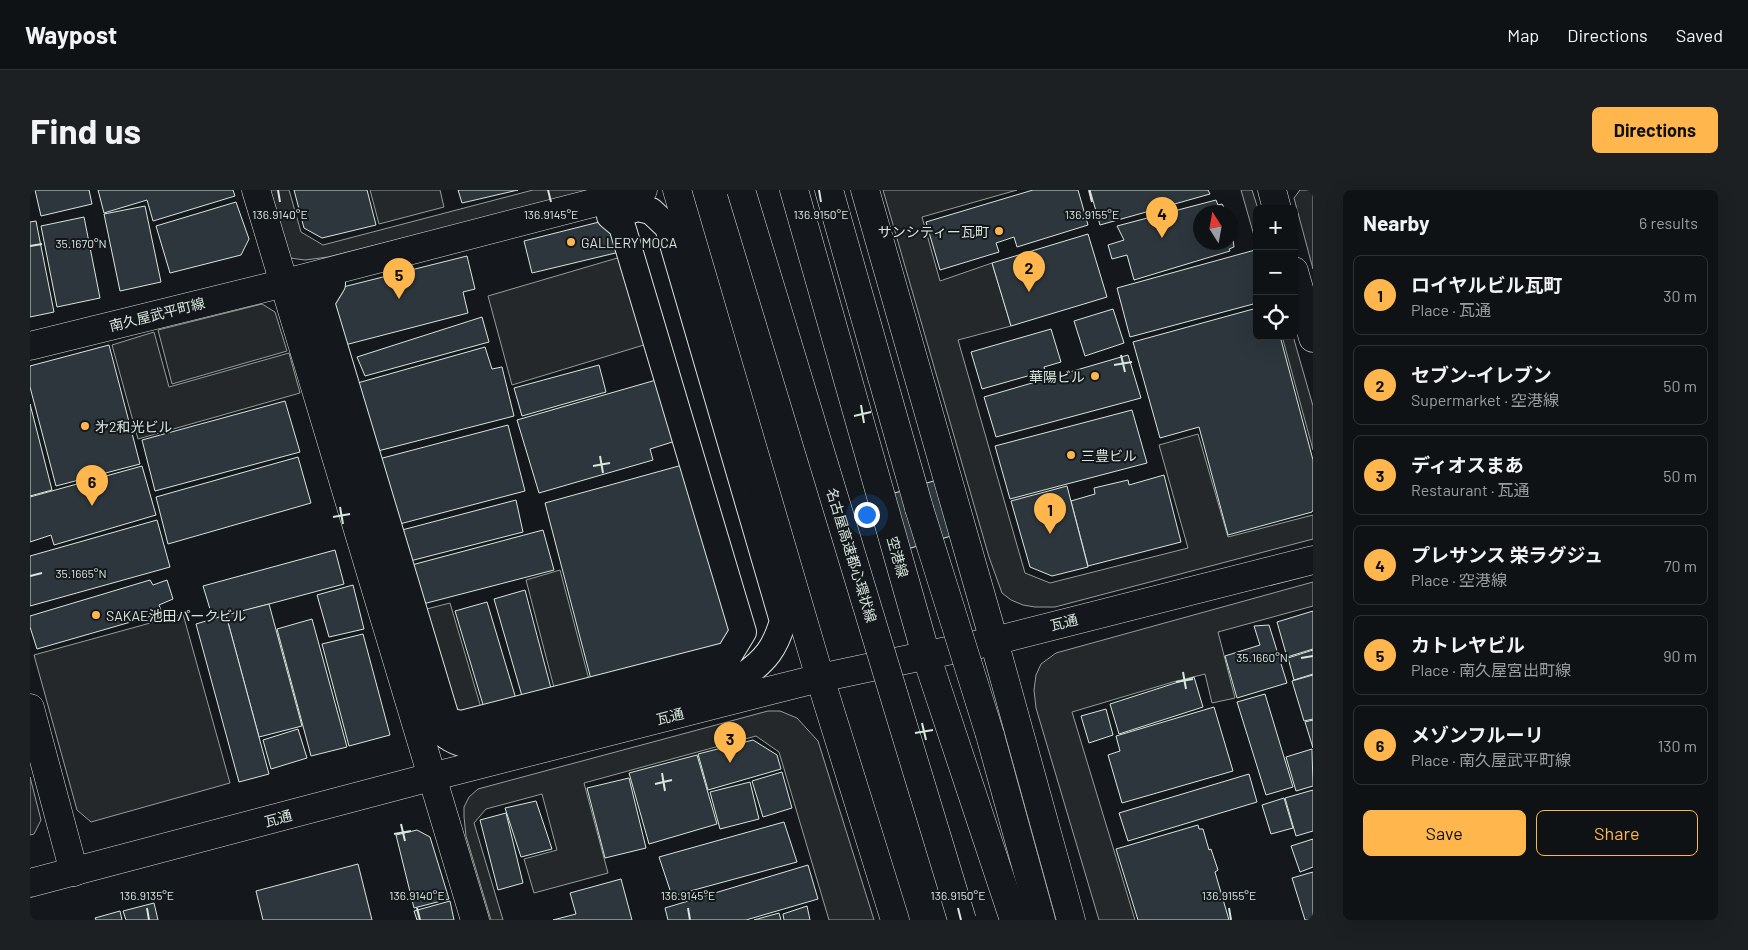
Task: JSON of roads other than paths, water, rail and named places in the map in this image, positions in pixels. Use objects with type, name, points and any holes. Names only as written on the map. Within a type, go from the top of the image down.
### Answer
[{"type":"main road","points":[[256,190],[474,920]]},
{"type":"main road","name":"南久屋武平町線","points":[[30,346],[285,283],[643,190]]},
{"type":"main road","points":[[677,190],[820,678],[895,920]]},
{"type":"main road","name":"名古屋高速都心環状線","points":[[741,190],[962,920]]},
{"type":"main road","name":"空港線","points":[[794,190],[926,654],[1014,920]]},
{"type":"main road","points":[[829,190],[919,508],[990,735],[1041,920]]},
{"type":"main road","points":[[865,190],[1072,920]]},
{"type":"main road","points":[[1272,190],[1276,205]]},
{"type":"main road","points":[[1298,285],[1313,338]]},
{"type":"main road","name":"瓦通","points":[[30,884],[431,777],[820,678],[994,641],[1313,560]]},
{"type":"main road","points":[[30,708],[74,872]]},
{"type":"street","points":[[638,208],[651,211],[668,227],[782,621],[773,649],[743,676],[473,746],[460,744],[439,731],[433,723],[307,296],[312,288],[332,284],[321,302],[447,721],[461,724],[729,655],[743,632],[622,226],[610,216],[638,208]]},
{"type":"place","name":"サンシティー瓦町","points":[[999,231]]},
{"type":"place","name":"プレサンス 栄ラグジュ","points":[[1162,238]]},
{"type":"place","name":"GALLERY MOCA","points":[[571,242]]},
{"type":"place","name":"セブン-イレブン","points":[[1029,292]]},
{"type":"place","name":"カトレヤビル","points":[[399,299]]},
{"type":"place","name":"華陽ビル","points":[[1095,376]]},
{"type":"place","name":"㐧2和光ビル","points":[[85,426]]},
{"type":"place","name":"三豊ビル","points":[[1071,455]]},
{"type":"place","name":"メゾンフルーリ","points":[[92,506]]},
{"type":"place","name":"ロイヤルビル瓦町","points":[[1050,534]]},
{"type":"place","name":"SAKAE池田パークビル","points":[[96,615]]},
{"type":"place","name":"ディオスまあ","points":[[730,763]]}]
